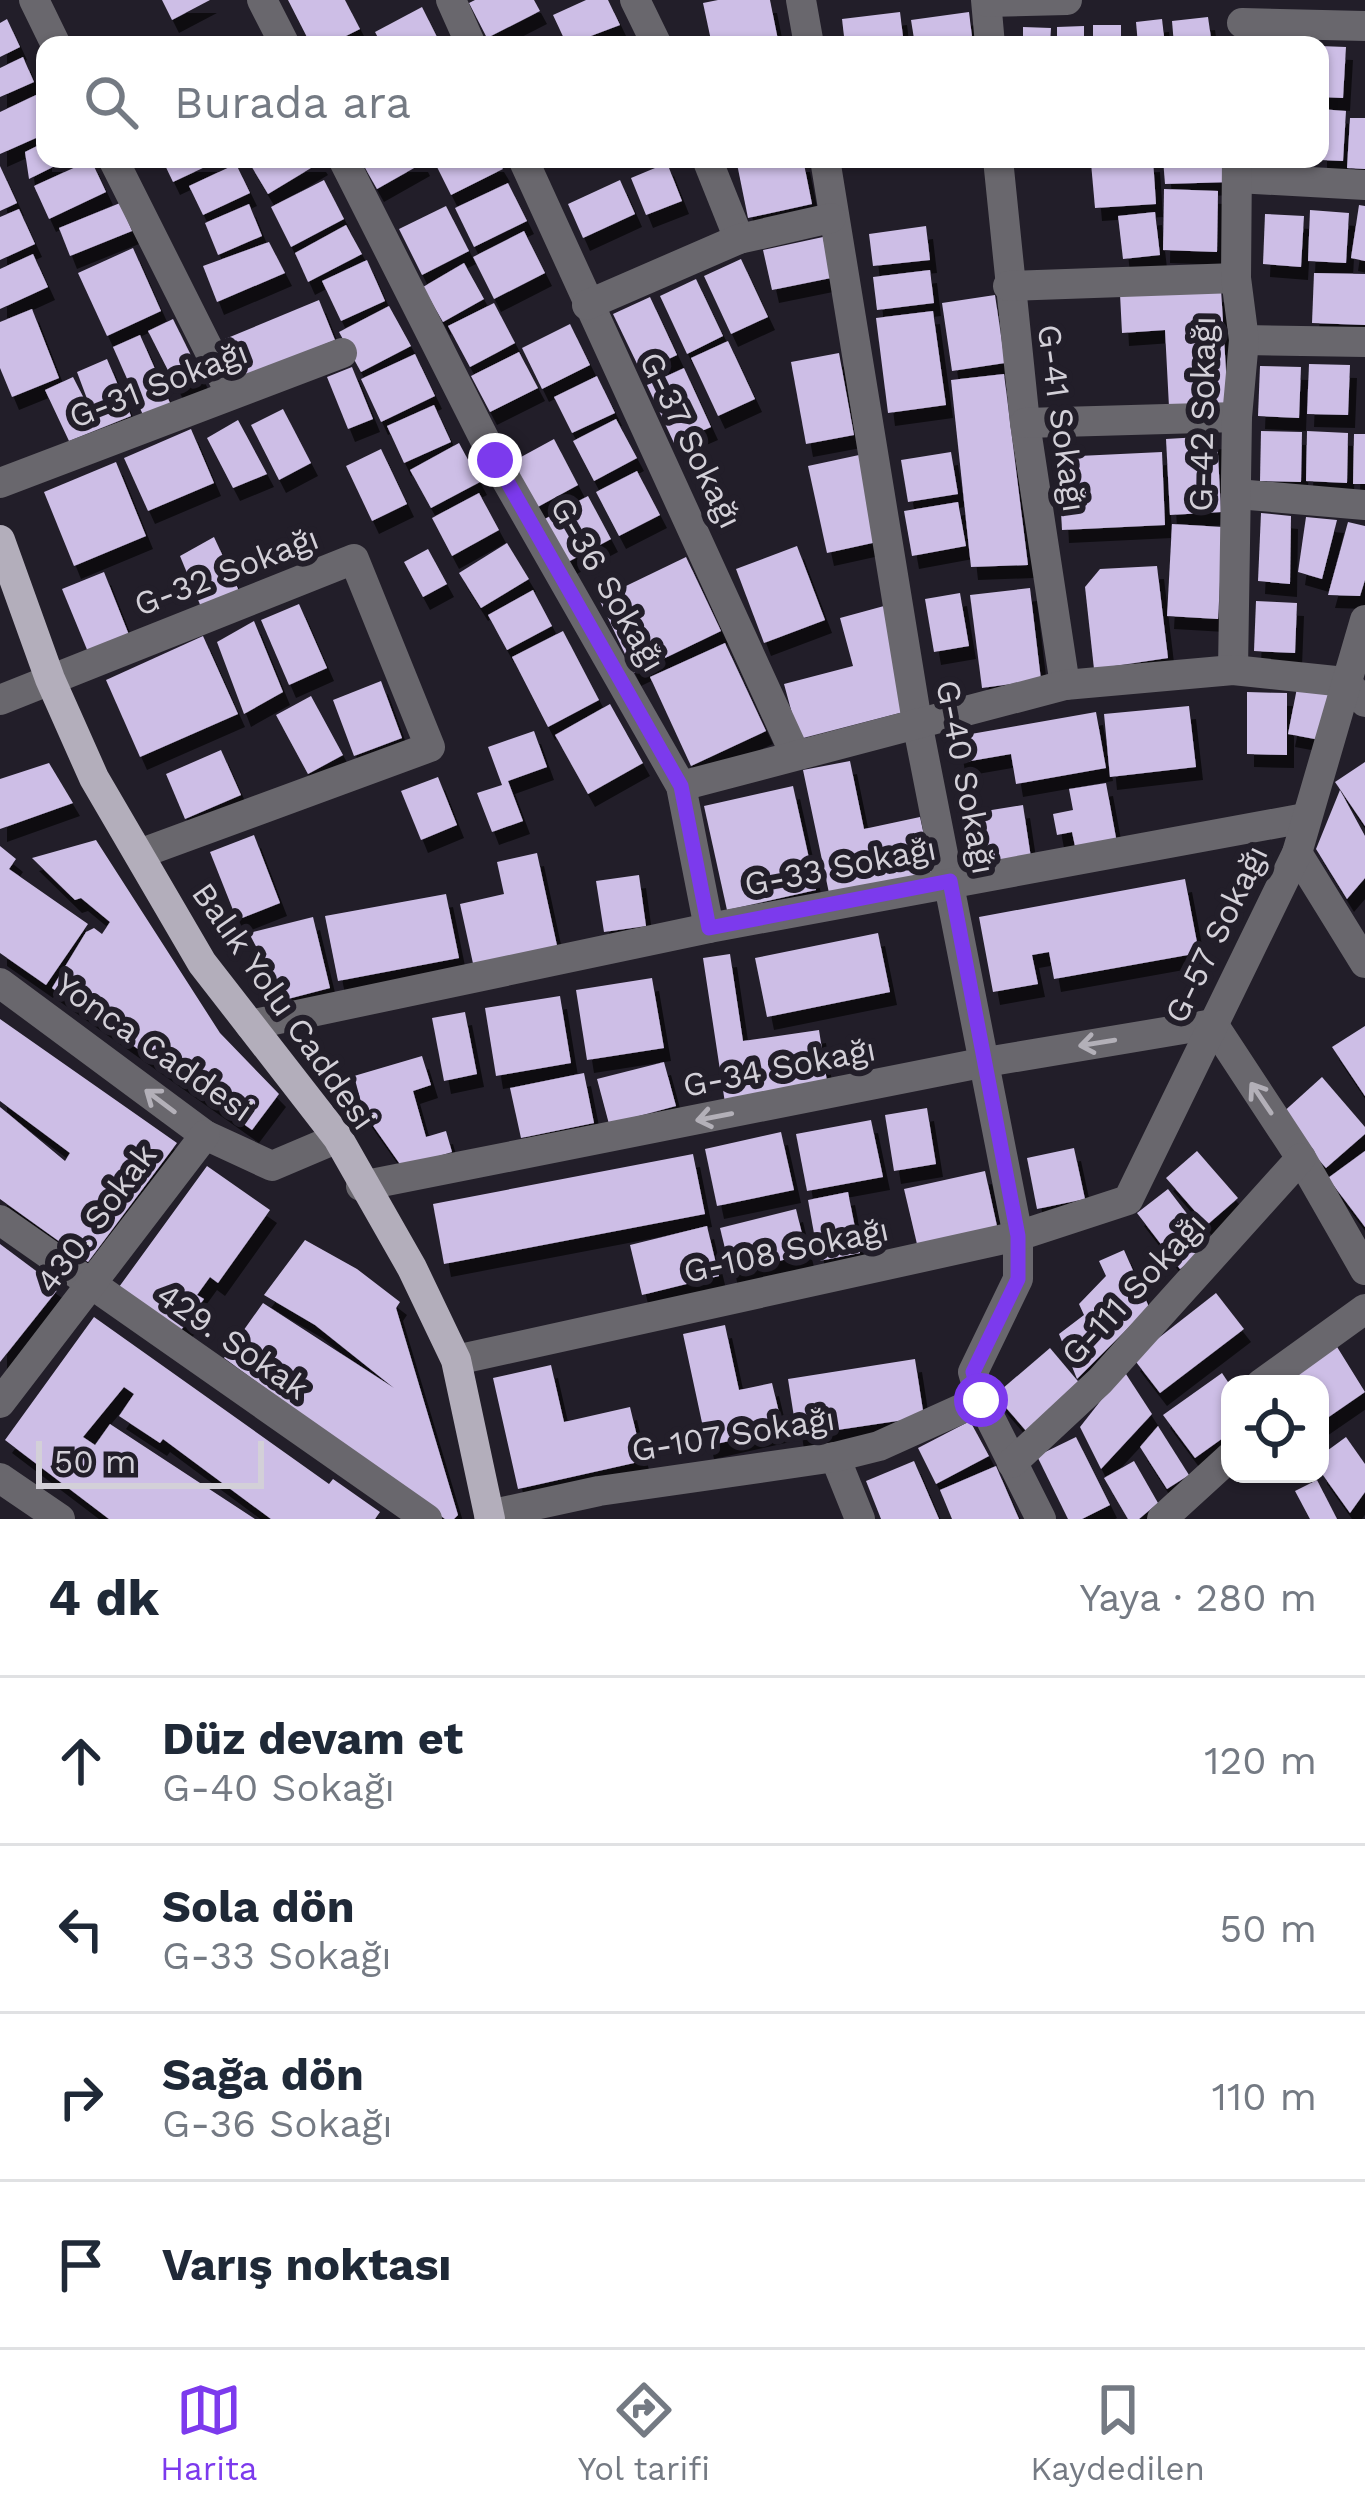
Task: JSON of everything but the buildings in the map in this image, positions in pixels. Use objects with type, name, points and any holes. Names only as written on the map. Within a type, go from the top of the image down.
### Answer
[{"type":"main road","name":"Balık Yolu Caddesi","points":[[0,540],[50,679],[94,778],[202,963],[338,1138],[361,1186],[412,1268],[456,1360],[489,1517]]},
{"type":"street","points":[[34,0],[52,36]]},
{"type":"street","points":[[262,0],[280,36]]},
{"type":"street","points":[[451,0],[467,36]]},
{"type":"street","points":[[635,0],[653,36]]},
{"type":"street","points":[[801,0],[807,36]]},
{"type":"street","points":[[989,36],[987,1],[1067,0]]},
{"type":"street","points":[[1240,23],[1365,26]]},
{"type":"street","points":[[118,168],[231,394]]},
{"type":"street","name":"G-36 Sokağı","points":[[348,168],[495,460],[681,786],[709,928]]},
{"type":"street","name":"G-37 Sokağı","points":[[527,168],[794,752]]},
{"type":"street","points":[[711,168],[740,239]]},
{"type":"street","name":"G-40 Sokağı","points":[[826,168],[917,722],[1018,1236],[1018,1279],[973,1372],[981,1400]]},
{"type":"street","name":"G-41 Sokağı","points":[[999,168],[1025,422],[1065,686]]},
{"type":"street","points":[[1237,168],[1365,184]]},
{"type":"street","name":"G-42 Sokağı","points":[[1233,670],[1237,417],[1244,340],[1236,278],[1237,168]]},
{"type":"street","points":[[586,305],[740,239],[831,218]]},
{"type":"street","points":[[1008,286],[1236,278]]},
{"type":"street","points":[[1244,340],[1365,342]]},
{"type":"street","name":"G-31 Sokağı","points":[[0,483],[342,353]]},
{"type":"street","points":[[1025,422],[1237,417]]},
{"type":"street","points":[[1237,494],[1365,505]]},
{"type":"street","name":"G-32 Sokağı","points":[[50,679],[354,560],[430,747],[139,854]]},
{"type":"street","name":"G-57 Sokağı","points":[[1128,1200],[1297,853],[1305,818],[1355,692],[1365,620]]},
{"type":"street","points":[[681,786],[794,752],[1065,686],[1233,670],[1355,692]]},
{"type":"street","points":[[0,700],[50,679]]},
{"type":"street","name":"G-33 Sokağı","points":[[250,1025],[709,928],[1305,818]]},
{"type":"street","points":[[1297,853],[1365,963]]},
{"type":"street","name":"Yonca Caddesi","points":[[0,983],[205,1135],[272,1166],[338,1138]]},
{"type":"street","points":[[1213,1024],[1301,1158],[1365,1270]]},
{"type":"street","name":"G-34 Sokağı","points":[[361,1186],[986,1062],[1213,1024]]},
{"type":"street","name":"430. Sokak","points":[[0,1402],[205,1135]]},
{"type":"street","name":"G-111 Sokağı","points":[[1012,1463],[1100,1381],[1301,1158]]},
{"type":"street","name":"G-108 Sokağı","points":[[456,1360],[1018,1236],[1128,1200]]},
{"type":"street","name":"429. Sokak","points":[[0,1220],[427,1519]]},
{"type":"street","points":[[1273,1375],[1365,1309]]},
{"type":"street","points":[[981,1400],[1041,1519]]},
{"type":"street","name":"G-107 Sokağı","points":[[489,1517],[602,1505],[835,1457],[879,1446],[981,1400]]},
{"type":"street","points":[[835,1457],[860,1519]]},
{"type":"street","points":[[1162,1519],[1221,1465]]},
{"type":"street","points":[[0,1478],[59,1519]]},
{"type":"route","points":[[495,460],[681,786],[709,928],[950,881],[1018,1236],[1018,1279],[973,1372],[981,1400]]}]
